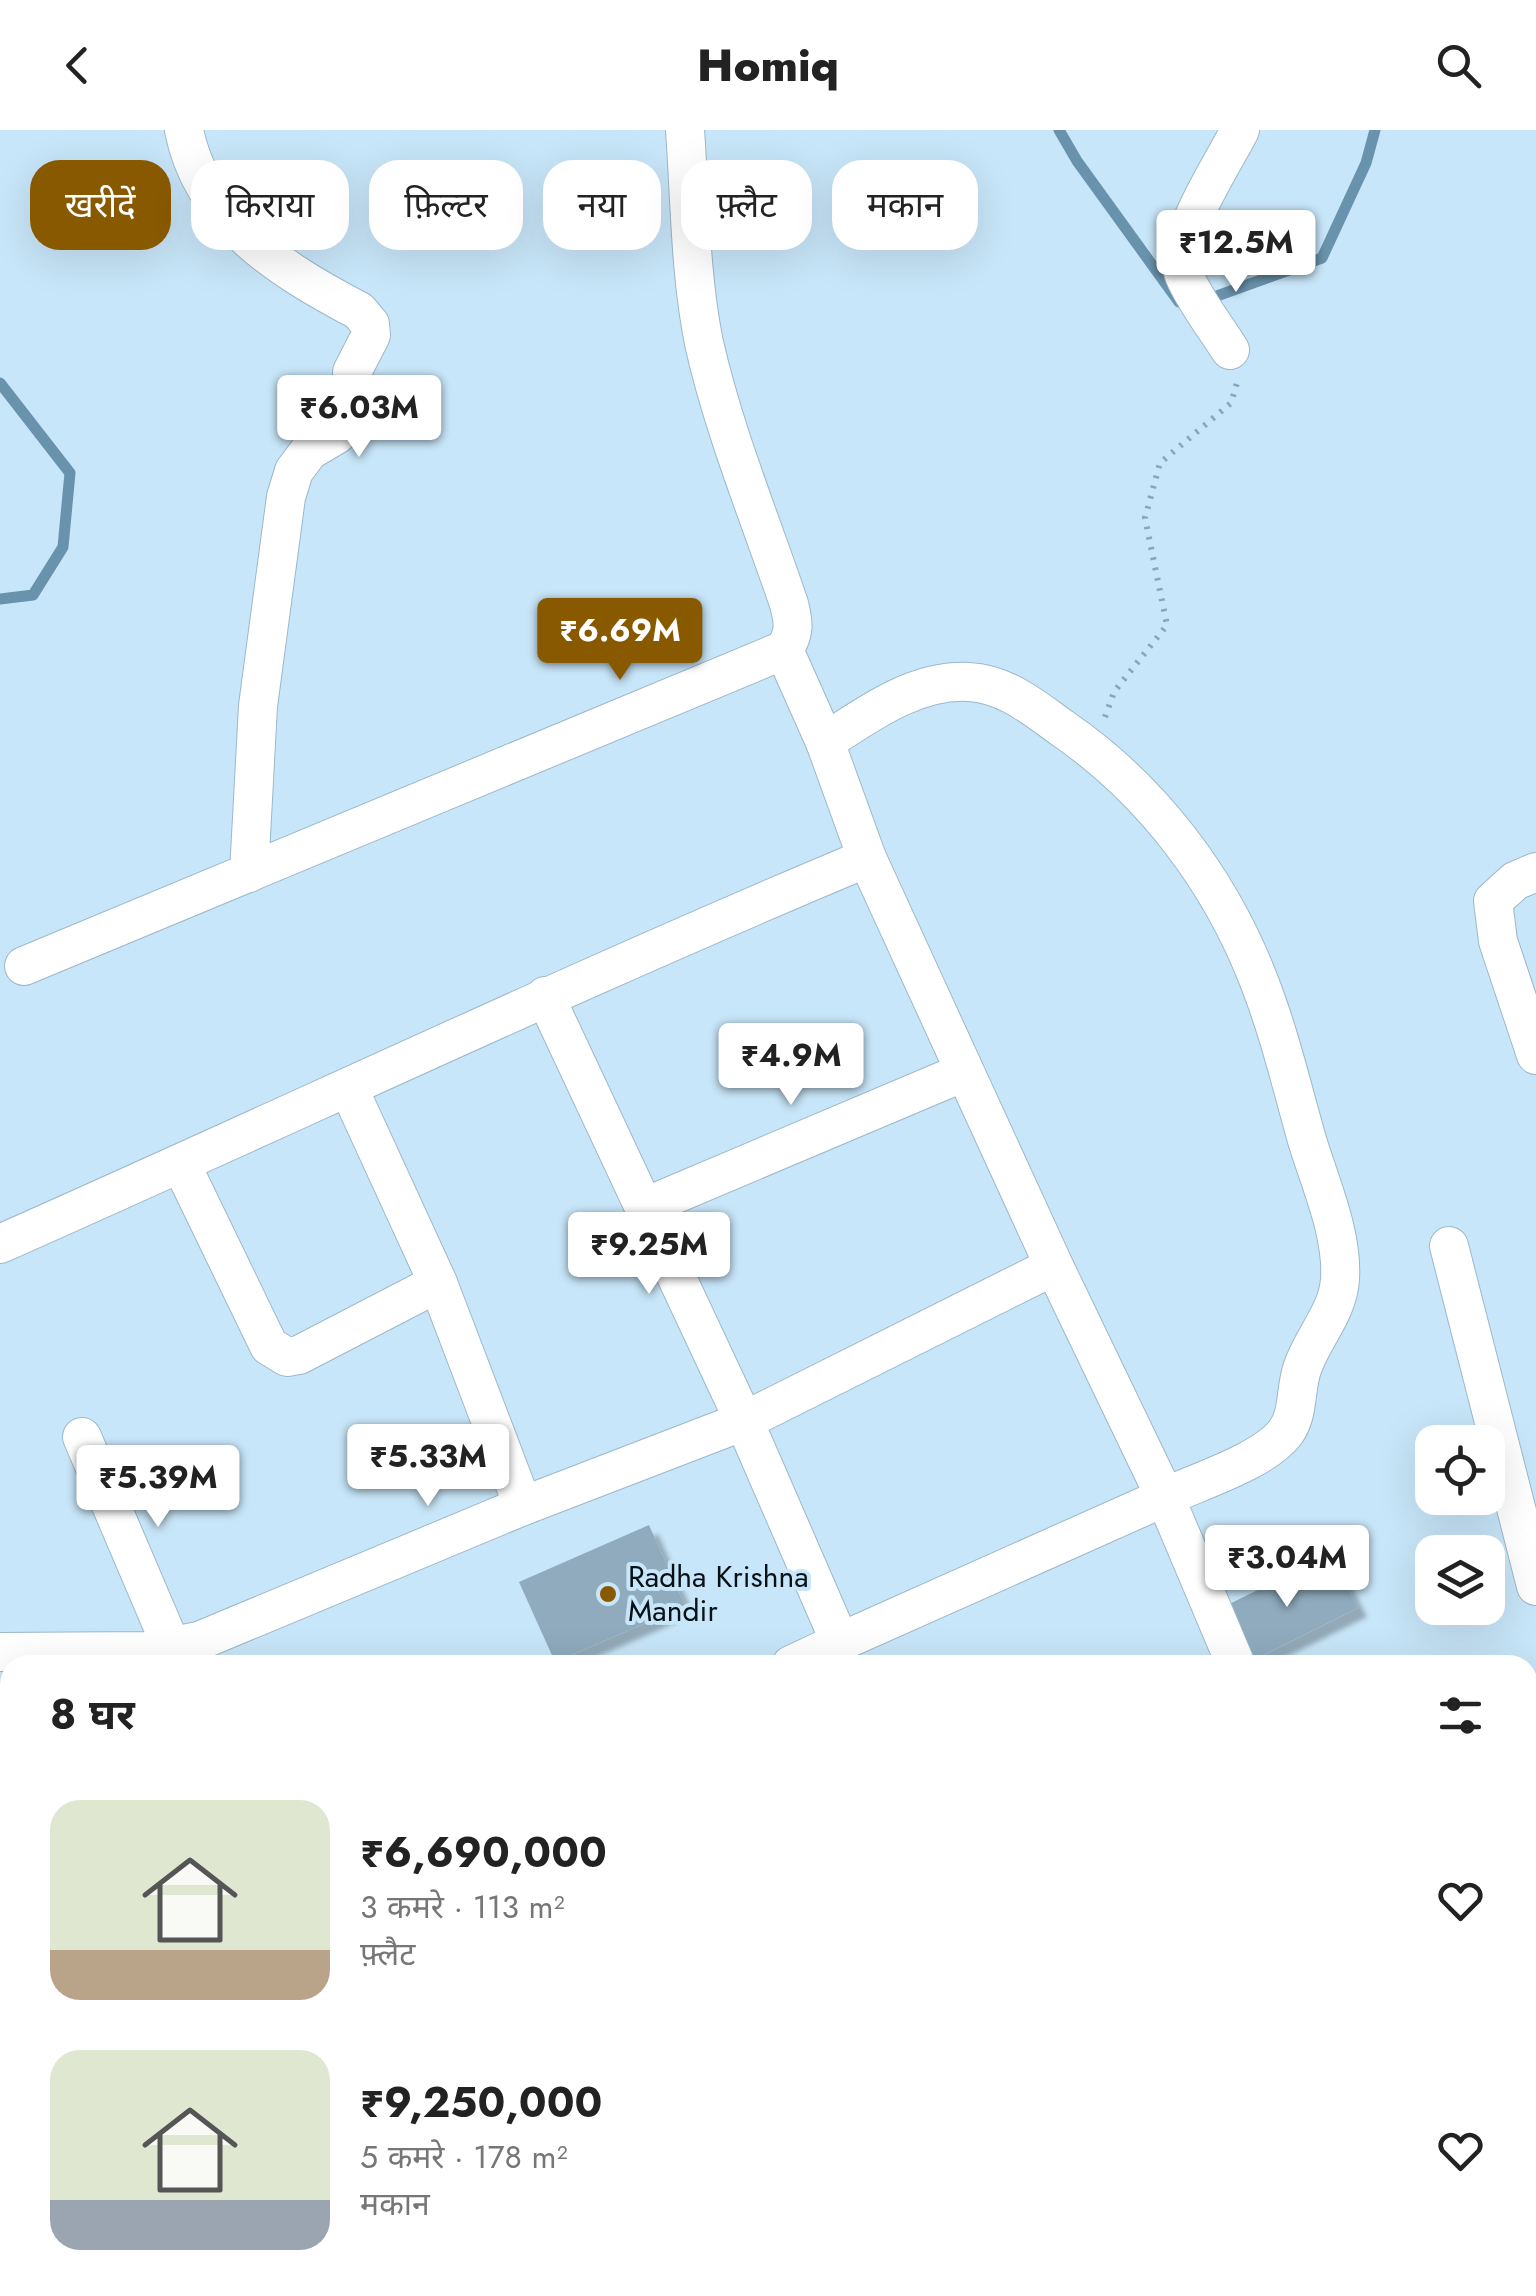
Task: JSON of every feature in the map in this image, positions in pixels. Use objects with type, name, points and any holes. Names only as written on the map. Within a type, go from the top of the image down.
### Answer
[{"type":"street","points":[[184,130],[190,158],[232,223],[272,261],[359,311],[370,324],[371,335],[352,372],[352,419],[336,435],[308,450],[294,471],[286,497],[258,706],[248,873]]},
{"type":"street","points":[[24,966],[784,650],[793,637],[789,604],[714,384],[704,340],[696,297],[685,130]]},
{"type":"street","points":[[1230,350],[1184,276],[1180,261],[1187,232],[1240,130]]},
{"type":"street","points":[[784,650],[826,742],[868,858],[1054,1266],[1166,1497],[1232,1655]]},
{"type":"street","points":[[812,1655],[1268,1449],[1294,1418],[1304,1362],[1338,1295],[1339,1250],[1261,984],[1244,942],[1178,836],[1137,790],[1018,696],[993,685],[966,681],[930,687],[886,702],[826,742]]},
{"type":"street","points":[[0,1244],[349,1089],[545,996],[868,858]]},
{"type":"street","points":[[1536,872],[1515,880],[1493,901],[1493,923],[1536,1056]]},
{"type":"street","points":[[545,996],[744,1421],[840,1642]]},
{"type":"street","points":[[645,1208],[964,1072]]},
{"type":"street","points":[[349,1089],[438,1283],[523,1506]]},
{"type":"street","points":[[181,1164],[269,1346],[278,1354],[299,1355],[438,1283]]},
{"type":"street","points":[[1449,1246],[1536,1586]]},
{"type":"street","points":[[165,1655],[523,1506],[744,1421],[1054,1266]]},
{"type":"street","points":[[82,1438],[159,1655]]},
{"type":"street","points":[[0,1652],[96,1655]]},
{"type":"path","points":[[1093,752],[1114,692],[1168,625],[1145,518],[1160,463],[1231,403],[1238,380],[1230,350]]},
{"type":"building","points":[[649,1525],[685,1606],[571,1655],[552,1655],[519,1582]]},
{"type":"building","points":[[1331,1554],[1358,1608],[1263,1655],[1238,1655],[1215,1611]]},
{"type":"waterway","points":[[1059,130],[1179,302]]},
{"type":"waterway","points":[[1203,301],[1322,258],[1366,163],[1375,130]]},
{"type":"waterway","points":[[0,383],[70,473],[63,547],[33,595],[0,599]]},
{"type":"place","name":"Radha Krishna Mandir","points":[[608,1594]]}]
